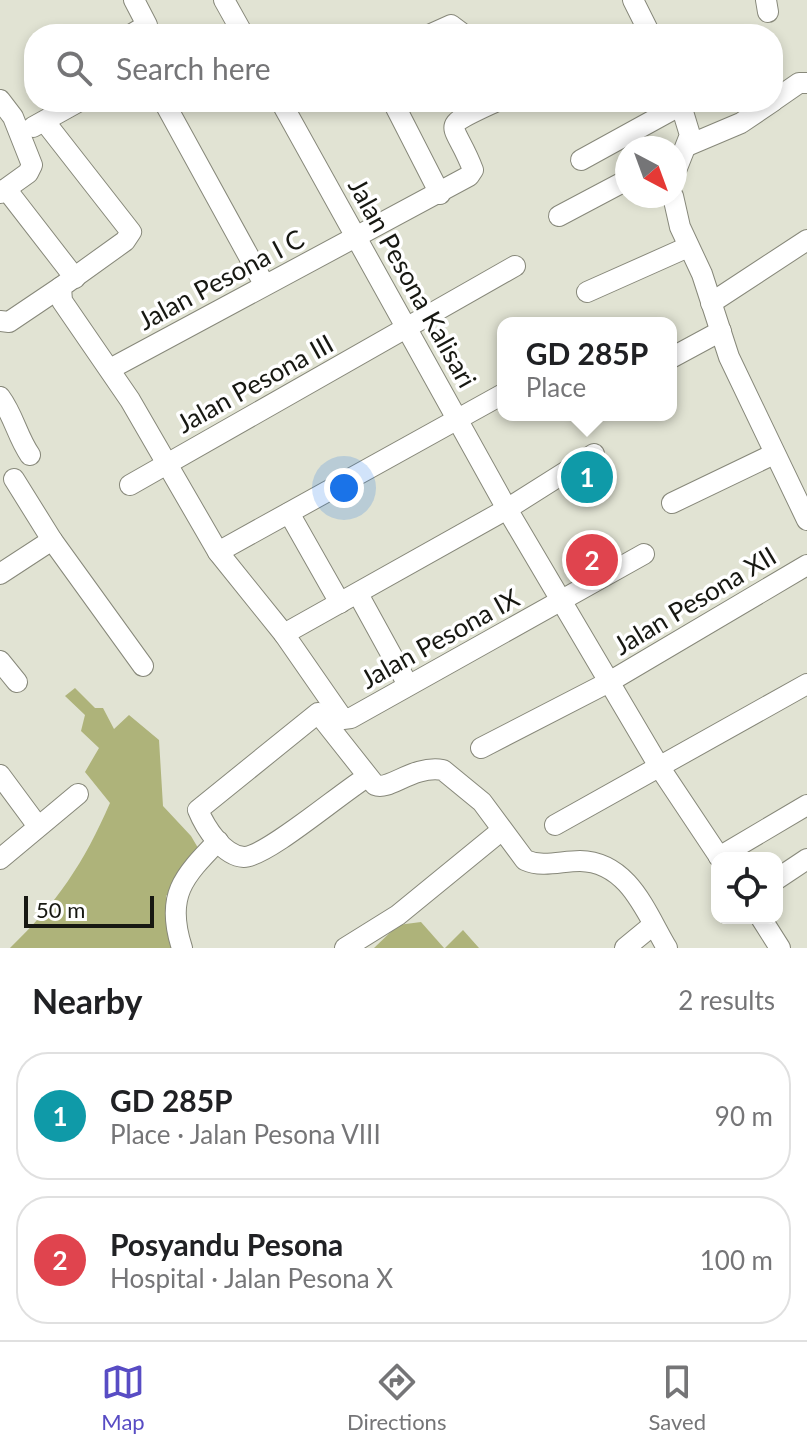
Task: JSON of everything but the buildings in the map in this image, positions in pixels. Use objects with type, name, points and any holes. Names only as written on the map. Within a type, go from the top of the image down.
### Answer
[{"type":"street","points":[[134,0],[146,24]]},
{"type":"street","points":[[224,0],[237,24]]},
{"type":"street","points":[[633,0],[645,24]]},
{"type":"street","points":[[783,95],[799,83],[807,83]]},
{"type":"street","points":[[0,100],[21,136],[32,165],[28,173],[3,191],[66,289],[218,552],[284,634],[507,509],[594,454]]},
{"type":"street","points":[[21,136],[62,112]]},
{"type":"street","points":[[169,112],[264,284]]},
{"type":"street","name":"Jalan Pesona Kalisari","points":[[287,112],[507,509],[660,768],[716,852]]},
{"type":"street","points":[[398,112],[440,194]]},
{"type":"street","name":"Jalan Pesona I C","points":[[110,369],[264,284],[358,239],[469,176],[473,170],[454,135],[453,127],[458,119],[473,112]]},
{"type":"street","points":[[581,160],[667,112]]},
{"type":"street","points":[[684,112],[689,126],[686,136]]},
{"type":"street","points":[[687,155],[758,112]]},
{"type":"street","points":[[0,321],[9,322],[66,289],[125,241],[131,232],[45,122]]},
{"type":"street","points":[[559,216],[615,186]]},
{"type":"street","points":[[677,208],[688,247],[721,331],[774,454],[807,520]]},
{"type":"street","points":[[711,303],[807,240]]},
{"type":"street","points":[[587,292],[688,247]]},
{"type":"street","name":"Jalan Pesona III","points":[[130,485],[515,266]]},
{"type":"street","points":[[677,355],[721,331]]},
{"type":"street","points":[[0,397],[10,410],[16,434],[30,455]]},
{"type":"street","points":[[218,552],[497,397]]},
{"type":"street","points":[[672,503],[774,454]]},
{"type":"street","points":[[14,479],[52,540],[143,666]]},
{"type":"street","points":[[289,513],[408,685]]},
{"type":"street","points":[[0,574],[52,540]]},
{"type":"street","name":"Jalan Pesona IX","points":[[284,634],[343,719],[351,718],[644,554]]},
{"type":"street","name":"Jalan Pesona XII","points":[[481,748],[609,682],[807,565]]},
{"type":"street","points":[[0,661],[17,682]]},
{"type":"street","points":[[555,825],[807,684]]},
{"type":"street","points":[[367,777],[257,853],[238,856],[218,841],[203,820],[199,807],[318,713],[367,777],[381,787],[413,770],[443,770],[482,802],[525,860],[533,864],[581,861],[599,864],[612,871],[633,889],[667,948]]},
{"type":"street","points":[[0,775],[37,825]]},
{"type":"street","points":[[0,859],[37,825],[78,794]]},
{"type":"street","points":[[727,852],[807,805]]},
{"type":"street","points":[[345,948],[398,915],[502,830]]},
{"type":"street","points":[[182,948],[174,911],[181,882],[218,841]]},
{"type":"street","points":[[783,875],[807,859]]},
{"type":"street","points":[[765,924],[780,948]]},
{"type":"street","points":[[625,948],[653,925]]},
{"type":"green space","points":[[75,688],[95,708],[103,708],[114,729],[129,715],[159,740],[163,806],[191,836],[201,853],[166,896],[174,948],[10,948],[42,915],[68,881],[110,803],[85,772],[99,748],[81,731],[85,715],[65,696]]},
{"type":"green space","points":[[421,922],[444,948],[374,948],[398,925]]},
{"type":"green space","points":[[463,930],[479,948],[445,948]]},
{"type":"place","name":"GD 285P","points":[[587,477]]},
{"type":"place","name":"Posyandu Pesona","points":[[592,560]]}]
